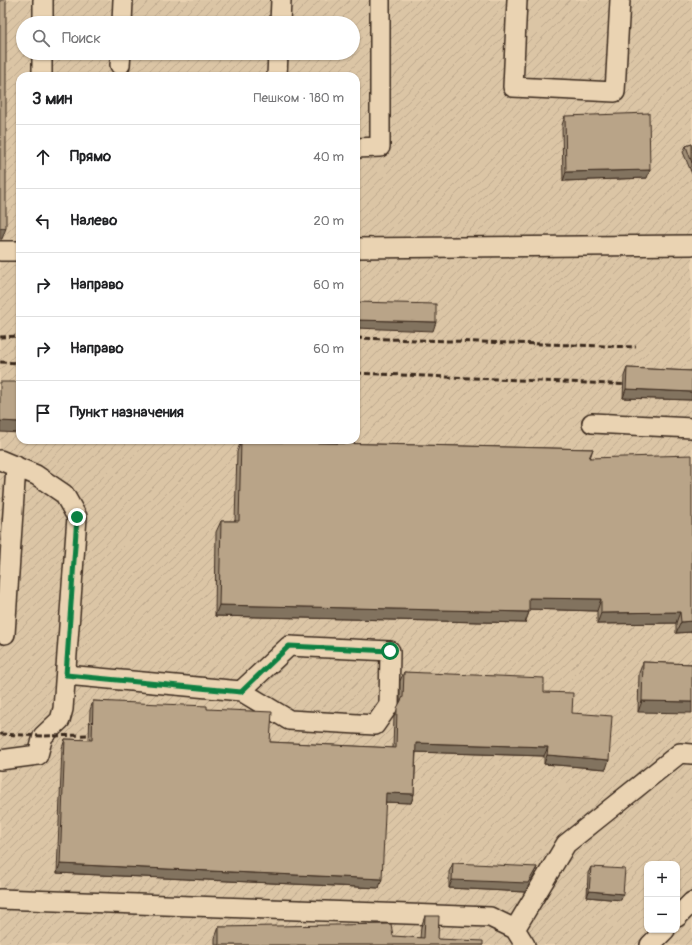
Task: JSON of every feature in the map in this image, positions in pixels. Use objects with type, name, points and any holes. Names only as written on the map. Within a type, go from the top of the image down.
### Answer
[{"type":"lane","points":[[43,0],[43,16]]},
{"type":"lane","points":[[122,0],[122,16]]},
{"type":"lane","points":[[280,16],[281,0]]},
{"type":"lane","points":[[360,148],[380,147],[380,0]]},
{"type":"lane","points":[[517,0],[513,87],[615,92],[620,0]]},
{"type":"lane","points":[[42,60],[42,72]]},
{"type":"lane","points":[[277,72],[278,60]]},
{"type":"lane","points":[[360,248],[692,245]]},
{"type":"lane","points":[[0,251],[16,251]]},
{"type":"lane","points":[[592,423],[692,428]]},
{"type":"lane","points":[[0,760],[38,755],[43,736],[60,720],[63,709],[66,675],[77,517],[64,494],[36,475],[8,463],[5,634]]},
{"type":"lane","points":[[66,675],[241,692],[289,720],[375,725],[389,705],[390,651],[289,646],[241,692]]},
{"type":"lane","points":[[515,929],[566,844],[680,753],[692,754]]},
{"type":"lane","points":[[0,899],[490,917],[515,929],[525,945]]},
{"type":"lane","points":[[680,914],[692,902]]},
{"type":"lane","points":[[650,945],[662,933]]},
{"type":"shaded area","points":[[0,0],[692,0],[692,945],[0,945]]},
{"type":"building","points":[[0,0],[6,0],[6,228],[0,228]]},
{"type":"building","points":[[649,113],[650,170],[566,172],[565,116]]},
{"type":"building","points":[[692,144],[692,163],[686,146]]},
{"type":"building","points":[[360,302],[436,304],[436,322],[360,320]]},
{"type":"building","points":[[627,368],[692,371],[692,392],[626,389]]},
{"type":"building","points":[[0,382],[16,382],[16,422],[0,421]]},
{"type":"building","points":[[241,444],[360,444],[593,449],[589,458],[692,455],[692,621],[681,622],[680,612],[601,613],[601,599],[529,598],[529,612],[219,605],[221,521],[239,521]]},
{"type":"building","points":[[643,662],[692,664],[692,702],[642,701]]},
{"type":"building","points":[[404,672],[544,678],[544,692],[573,693],[572,713],[612,716],[609,760],[547,755],[548,747],[416,743],[414,794],[386,793],[382,879],[60,864],[65,739],[92,740],[93,701],[207,706],[207,709],[272,712],[270,742],[396,748],[397,708],[403,697]]},
{"type":"building","points":[[453,863],[537,867],[528,883],[452,880]]},
{"type":"building","points":[[591,867],[625,869],[623,894],[589,891]]},
{"type":"building","points":[[425,916],[439,916],[438,939],[483,941],[483,945],[219,945],[219,927],[391,924],[393,936],[424,938]]},
{"type":"railway","points":[[0,337],[16,336]]},
{"type":"railway","points":[[360,338],[636,347]]},
{"type":"railway","points":[[0,362],[16,363]]},
{"type":"railway","points":[[360,373],[634,385]]},
{"type":"railway","points":[[0,734],[43,736],[89,735]]},
{"type":"route","points":[[77,517],[66,675],[241,692],[289,646],[390,651]]}]
